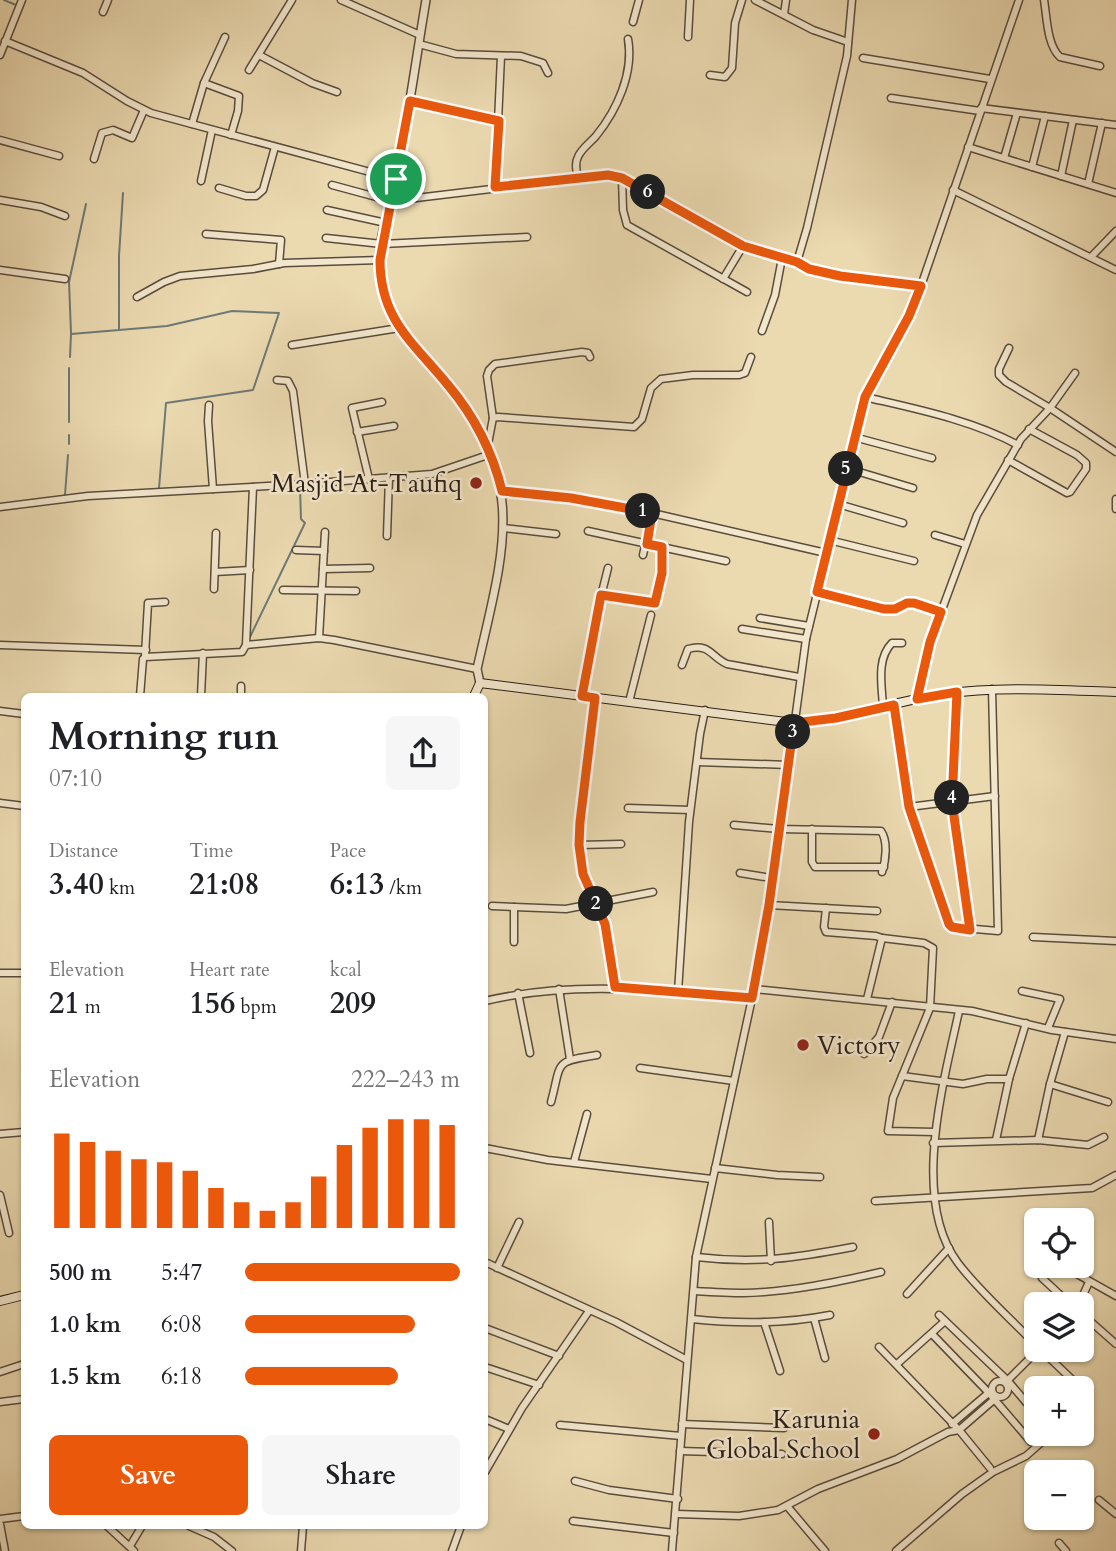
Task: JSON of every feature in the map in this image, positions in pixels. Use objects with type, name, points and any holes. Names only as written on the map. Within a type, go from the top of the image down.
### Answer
[{"type":"main road","points":[[475,693],[480,683],[794,723],[836,718],[957,692],[992,689],[1116,692]]},
{"type":"main road","points":[[0,1301],[21,1296]]},
{"type":"street","points":[[0,55],[22,0]]},
{"type":"street","points":[[103,12],[108,0]]},
{"type":"street","points":[[249,70],[292,0]]},
{"type":"street","points":[[341,0],[420,35]]},
{"type":"street","points":[[426,0],[396,179],[382,244],[380,276],[399,328],[450,386],[488,444],[502,491],[503,528],[498,576],[477,669],[480,683]]},
{"type":"street","points":[[634,22],[639,0]]},
{"type":"street","points":[[688,37],[690,0]]},
{"type":"street","points":[[710,75],[725,77],[732,68],[735,23],[742,0]]},
{"type":"street","points":[[755,0],[814,30],[848,42]]},
{"type":"street","points":[[784,14],[786,0]]},
{"type":"street","points":[[797,262],[848,42],[852,0]]},
{"type":"street","points":[[672,1551],[696,1258],[754,989],[769,905],[806,639],[865,397],[909,316],[921,286],[990,79],[1020,0]]},
{"type":"street","points":[[1044,0],[1050,38],[1056,53],[1060,57],[1101,66]]},
{"type":"street","points":[[192,124],[204,83],[225,37]]},
{"type":"street","points":[[578,178],[578,155],[597,135],[620,96],[628,69],[628,39]]},
{"type":"street","points":[[5,41],[83,73],[144,110],[396,179]]},
{"type":"street","points":[[419,44],[456,54],[521,56],[543,62],[548,74]]},
{"type":"street","points":[[259,55],[312,83],[337,92]]},
{"type":"street","points":[[495,187],[501,57]]},
{"type":"street","points":[[863,58],[990,79]]},
{"type":"street","points":[[204,83],[239,96],[231,135]]},
{"type":"street","points":[[891,98],[1116,125]]},
{"type":"street","points":[[410,101],[499,121]]},
{"type":"street","points":[[94,159],[102,133],[113,130],[132,138],[144,110]]},
{"type":"street","points":[[1004,158],[1017,113]]},
{"type":"street","points":[[1032,167],[1045,116]]},
{"type":"street","points":[[1060,176],[1073,120]]},
{"type":"street","points":[[1088,184],[1102,123]]},
{"type":"street","points":[[201,181],[212,130]]},
{"type":"street","points":[[0,140],[59,156]]},
{"type":"street","points":[[219,188],[246,196],[256,196],[263,190],[275,147]]},
{"type":"street","points":[[968,147],[1088,184],[1116,196]]},
{"type":"street","points":[[332,185],[391,201],[608,175],[622,178],[743,246],[797,262],[809,269],[840,276],[921,286]]},
{"type":"street","points":[[622,178],[622,210],[627,225],[747,292]]},
{"type":"street","points":[[953,190],[1116,270]]},
{"type":"street","points":[[0,200],[41,207],[65,216]]},
{"type":"street","points":[[327,210],[386,223]]},
{"type":"street","points":[[1091,257],[1116,231]]},
{"type":"street","points":[[206,234],[281,240],[279,264]]},
{"type":"street","points":[[326,239],[382,244],[527,237]]},
{"type":"street","points":[[723,279],[743,246]]},
{"type":"street","points":[[762,331],[775,295],[782,258]]},
{"type":"street","points":[[137,297],[180,276],[279,264],[380,260]]},
{"type":"street","points":[[0,270],[65,279]]},
{"type":"street","points":[[292,345],[399,328]]},
{"type":"street","points":[[1009,348],[999,369],[999,375],[1006,382],[1116,452]]},
{"type":"street","points":[[488,444],[492,418],[487,376],[495,364],[582,352],[588,353],[590,357]]},
{"type":"street","points":[[492,418],[634,427],[642,419],[651,388],[661,379],[693,375],[739,375],[745,373],[751,357]]},
{"type":"street","points":[[917,699],[930,642],[977,515],[1029,429],[1050,408],[1075,373]]},
{"type":"street","points":[[277,380],[288,381],[293,391],[305,484]]},
{"type":"street","points":[[865,397],[978,427],[1018,445]]},
{"type":"street","points":[[369,479],[352,408],[382,402]]},
{"type":"street","points":[[209,405],[213,489]]},
{"type":"street","points":[[357,432],[394,426]]},
{"type":"street","points":[[1008,460],[1067,493],[1086,469],[1086,463],[1077,455],[1029,429]]},
{"type":"street","points":[[854,437],[932,458]]},
{"type":"street","points":[[0,507],[88,496],[305,484],[440,472],[491,454]]},
{"type":"street","points":[[846,468],[913,488]]},
{"type":"street","points":[[387,536],[389,477]]},
{"type":"street","points":[[0,645],[146,654],[242,652],[246,645],[253,486]]},
{"type":"street","points":[[502,491],[571,498],[652,513],[826,553]]},
{"type":"street","points":[[1116,499],[1116,509]]},
{"type":"street","points":[[838,504],[903,523]]},
{"type":"street","points":[[643,555],[652,513]]},
{"type":"street","points":[[503,528],[556,534]]},
{"type":"street","points":[[587,531],[726,561]]},
{"type":"street","points":[[318,638],[325,532]]},
{"type":"street","points":[[214,589],[216,533]]},
{"type":"street","points":[[935,535],[965,544]]},
{"type":"street","points":[[830,540],[914,561]]},
{"type":"street","points":[[601,595],[655,603],[662,573],[662,547]]},
{"type":"street","points":[[296,550],[324,551]]},
{"type":"street","points":[[323,569],[370,568]]},
{"type":"street","points":[[582,696],[608,568]]},
{"type":"street","points":[[215,572],[250,570]]},
{"type":"street","points":[[283,590],[356,591]]},
{"type":"street","points":[[817,592],[884,609],[895,609],[907,603],[914,603],[941,612]]},
{"type":"street","points":[[140,693],[143,659],[146,654],[148,603],[165,601]]},
{"type":"street","points":[[629,702],[651,615]]},
{"type":"street","points":[[760,618],[809,626]]},
{"type":"street","points":[[742,629],[806,639]]},
{"type":"street","points":[[246,645],[318,638],[376,647],[477,669]]},
{"type":"street","points":[[883,707],[881,666],[884,655],[892,643],[902,643]]},
{"type":"street","points":[[682,665],[688,649],[695,647],[712,651],[727,664],[799,677]]},
{"type":"street","points":[[201,693],[203,653]]},
{"type":"street","points":[[241,686],[241,693]]},
{"type":"street","points":[[894,705],[909,807],[947,918],[952,927],[998,931],[992,689]]},
{"type":"street","points":[[957,692],[952,802],[970,930]]},
{"type":"street","points":[[595,698],[579,845],[583,874],[605,924],[615,987]]},
{"type":"street","points":[[678,992],[690,810],[705,710]]},
{"type":"street","points":[[0,711],[21,714]]},
{"type":"street","points":[[697,762],[789,765]]},
{"type":"street","points":[[909,807],[995,796]]},
{"type":"street","points":[[0,803],[21,806]]},
{"type":"street","points":[[628,808],[690,810]]},
{"type":"street","points":[[734,825],[779,829],[881,831],[885,847],[883,870],[815,867],[812,862],[812,830]]},
{"type":"street","points":[[579,845],[621,844]]},
{"type":"street","points":[[740,873],[771,878]]},
{"type":"street","points":[[492,906],[566,909],[653,892]]},
{"type":"street","points":[[769,905],[877,911]]},
{"type":"street","points":[[514,907],[514,942]]},
{"type":"street","points":[[826,908],[826,932],[924,943],[933,948],[930,1008],[893,1098],[888,1131],[935,1132]]},
{"type":"street","points":[[1033,937],[1116,941]]},
{"type":"street","points":[[867,999],[882,938]]},
{"type":"street","points":[[0,972],[21,973]]},
{"type":"street","points":[[488,1000],[518,993],[615,987],[752,998]]},
{"type":"street","points":[[559,989],[570,1059]]},
{"type":"street","points":[[754,989],[867,999],[958,1011],[1116,1039]]},
{"type":"street","points":[[1021,991],[1060,999],[1048,1028]]},
{"type":"street","points":[[518,993],[530,1053]]},
{"type":"street","points":[[864,1054],[879,1037],[892,1002]]},
{"type":"street","points":[[958,1011],[942,1080],[933,1143],[935,1197],[942,1230],[958,1262],[1024,1332]]},
{"type":"street","points":[[996,1140],[1009,1079],[1026,1023]]},
{"type":"street","points":[[1038,1140],[1065,1032]]},
{"type":"street","points":[[551,1102],[559,1067],[570,1059],[597,1055]]},
{"type":"street","points":[[640,1068],[734,1081]]},
{"type":"street","points":[[902,1076],[964,1084],[987,1079],[1009,1079]]},
{"type":"street","points":[[1050,1084],[1108,1102]]},
{"type":"street","points":[[574,1162],[587,1114]]},
{"type":"street","points":[[0,1134],[21,1132]]},
{"type":"street","points":[[933,1143],[1038,1140],[1088,1145],[1104,1137]]},
{"type":"street","points":[[488,1148],[712,1179]]},
{"type":"street","points":[[715,1167],[820,1177]]},
{"type":"street","points":[[875,1201],[1092,1188],[1116,1175]]},
{"type":"street","points":[[0,1197],[9,1233]]},
{"type":"street","points":[[497,1268],[519,1222]]},
{"type":"street","points":[[769,1222],[771,1261]]},
{"type":"street","points":[[696,1258],[771,1261],[853,1247]]},
{"type":"street","points":[[907,1293],[949,1248]]},
{"type":"street","points":[[488,1264],[616,1322],[687,1360]]},
{"type":"street","points":[[694,1291],[746,1293],[881,1272]]},
{"type":"street","points":[[1042,1278],[1057,1292]]},
{"type":"street","points":[[1082,1278],[1116,1296]]},
{"type":"street","points":[[1084,1292],[1089,1282]]},
{"type":"street","points":[[488,1467],[509,1429],[589,1311]]},
{"type":"street","points":[[692,1319],[794,1322],[830,1315]]},
{"type":"street","points":[[939,1315],[1024,1401]]},
{"type":"street","points":[[814,1318],[824,1358]]},
{"type":"street","points":[[897,1364],[945,1321]]},
{"type":"street","points":[[764,1322],[780,1371]]},
{"type":"street","points":[[1094,1325],[1116,1344]]},
{"type":"street","points":[[488,1329],[559,1356]]},
{"type":"street","points":[[932,1334],[996,1398],[1024,1433]]},
{"type":"street","points":[[880,1347],[959,1430],[990,1468]]},
{"type":"street","points":[[948,1432],[952,1423],[990,1392],[996,1382],[1006,1382],[1027,1362]]},
{"type":"street","points":[[1053,1362],[1068,1376]]},
{"type":"street","points":[[0,1373],[21,1365]]},
{"type":"street","points":[[488,1368],[539,1385]]},
{"type":"street","points":[[676,1514],[739,1516],[766,1513],[786,1506],[818,1489],[897,1459],[948,1432],[959,1430],[996,1398],[1007,1392],[1006,1382]]},
{"type":"street","points":[[0,1402],[21,1399]]},
{"type":"street","points":[[488,1420],[509,1429]]},
{"type":"street","points":[[682,1424],[784,1428]]},
{"type":"street","points":[[560,1425],[681,1436]]},
{"type":"street","points":[[896,1551],[962,1494],[993,1472],[1026,1456],[1037,1446]]},
{"type":"street","points":[[680,1451],[782,1454]]},
{"type":"street","points":[[575,1481],[608,1490],[678,1499]]},
{"type":"street","points":[[1100,1500],[1116,1514]]},
{"type":"street","points":[[786,1506],[825,1551]]},
{"type":"street","points":[[0,1519],[21,1516]]},
{"type":"street","points":[[573,1521],[674,1533]]},
{"type":"street","points":[[0,1524],[5,1551]]},
{"type":"street","points":[[110,1529],[132,1549],[141,1529]]},
{"type":"street","points":[[195,1529],[232,1551]]},
{"type":"street","points":[[301,1551],[303,1529]]},
{"type":"street","points":[[452,1551],[458,1529]]},
{"type":"street","points":[[1059,1544],[1066,1551]]},
{"type":"waterway","points":[[4,0],[16,5]]},
{"type":"waterway","points":[[70,357],[71,334],[119,330],[119,256],[123,193]]},
{"type":"waterway","points":[[71,333],[69,282],[86,204]]},
{"type":"waterway","points":[[119,330],[167,326],[232,311],[279,313],[253,390],[166,403],[159,488]]},
{"type":"waterway","points":[[69,368],[69,422]]},
{"type":"waterway","points":[[69,435],[69,444]]},
{"type":"waterway","points":[[65,495],[68,455]]},
{"type":"waterway","points":[[250,637],[305,523],[301,519],[300,488]]},
{"type":"place","name":"Masjid At-Taufiq","points":[[476,483]]},
{"type":"place","name":"Victory","points":[[803,1045]]},
{"type":"place","name":"Karunia Global School","points":[[874,1434]]},
{"type":"route","points":[[410,101],[499,121],[495,187],[608,175],[622,178],[743,246],[797,262],[809,269],[840,276],[921,286],[909,316],[865,397],[817,592],[884,609],[895,609],[907,603],[914,603],[941,612],[930,642],[917,699],[957,692],[952,802],[970,930],[949,924],[912,817],[894,705],[836,718],[794,723],[769,905],[752,998],[615,987],[605,924],[583,874],[579,845],[595,698],[582,696],[601,595],[655,603],[662,573],[662,547],[647,544],[652,513],[571,498],[502,491],[488,444],[450,386],[399,328],[390,311],[380,276],[380,260],[396,179],[410,101]]}]
